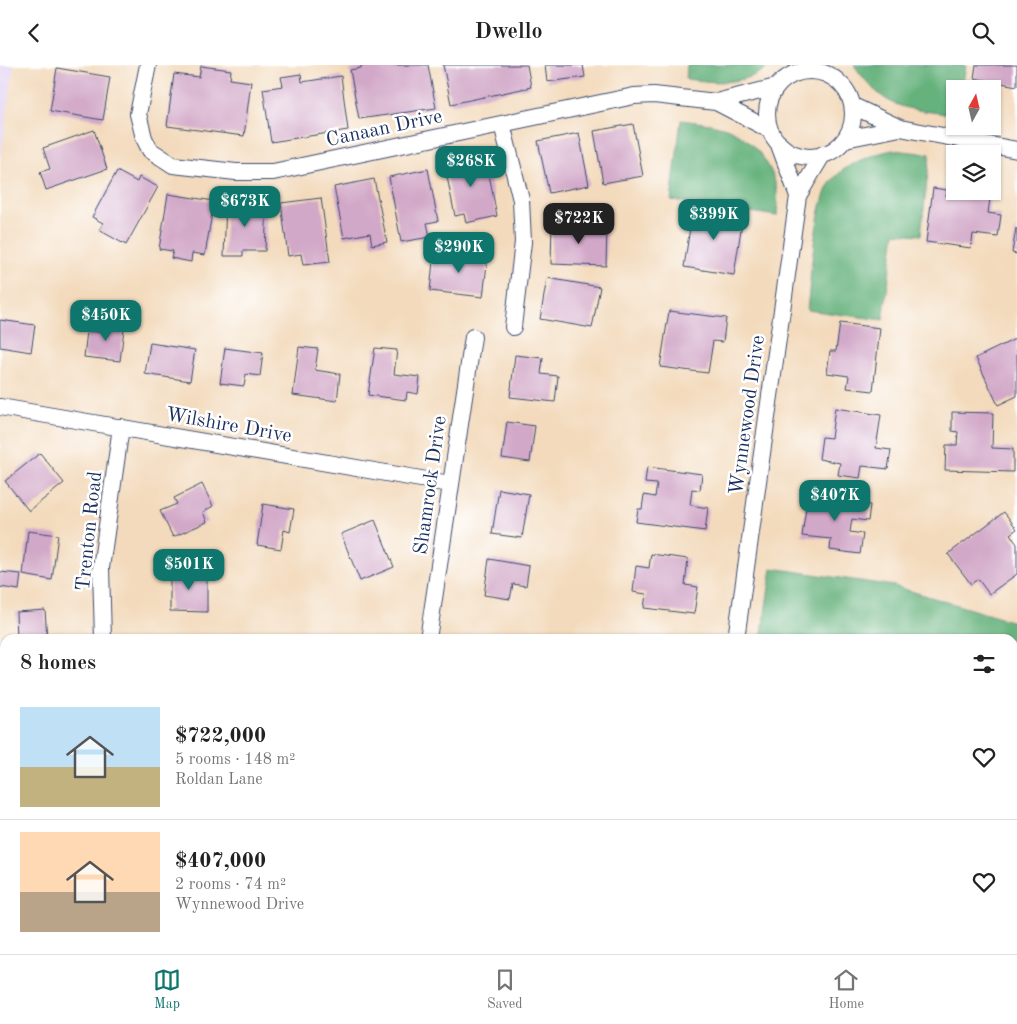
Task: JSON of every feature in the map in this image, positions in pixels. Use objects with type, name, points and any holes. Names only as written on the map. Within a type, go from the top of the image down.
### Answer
[{"type":"street","name":"Canaan Drive","points":[[148,65],[138,114],[144,138],[150,150],[173,165],[236,172],[273,172],[634,96],[654,95],[716,102],[776,87]]},
{"type":"street","points":[[776,87],[797,70],[832,72],[848,93],[852,106],[853,119],[845,139]]},
{"type":"street","name":"Wynnewood Drive","points":[[776,87],[768,107],[774,136],[798,196]]},
{"type":"street","name":"Canaan Drive","points":[[716,102],[774,136]]},
{"type":"street","points":[[852,106],[900,128],[1017,150]]},
{"type":"street","points":[[502,124],[521,200],[523,242],[513,327]]},
{"type":"street","points":[[845,139],[900,128]]},
{"type":"street","points":[[774,136],[790,151],[804,156],[823,154]]},
{"type":"street","name":"Wynnewood Drive","points":[[737,634],[798,196],[823,154],[845,139]]},
{"type":"street","name":"Shamrock Drive","points":[[429,634],[473,337]]},
{"type":"street","name":"Wilshire Drive","points":[[0,407],[450,484]]},
{"type":"street","name":"Trenton Road","points":[[103,634],[102,568],[120,427]]},
{"type":"shaded area","points":[[0,65],[14,65],[0,161]]},
{"type":"green space","points":[[687,65],[771,65],[751,77],[719,82],[686,79]]},
{"type":"green space","points":[[854,65],[966,65],[964,80],[946,80],[946,114],[897,105],[886,99],[865,80]]},
{"type":"green space","points":[[681,120],[723,127],[733,131],[759,152],[775,181],[777,216],[671,200]]},
{"type":"green space","points":[[893,150],[930,154],[921,235],[895,233],[883,320],[807,310],[817,228],[820,211],[829,185],[841,172],[858,161]]},
{"type":"green space","points":[[772,568],[894,586],[1017,623],[1017,634],[762,634]]},
{"type":"building","points":[[361,65],[428,65],[436,108],[359,119],[350,70],[361,68]]},
{"type":"building","points":[[443,65],[527,65],[531,87],[451,104]]},
{"type":"building","points":[[545,65],[583,65],[585,77],[547,82]]},
{"type":"building","points":[[976,65],[1017,65],[1017,86],[1001,83],[1001,80],[974,78]]},
{"type":"building","points":[[201,66],[231,70],[230,79],[251,82],[244,136],[167,126],[174,74],[199,77]]},
{"type":"building","points":[[57,68],[110,77],[103,120],[50,111]]},
{"type":"building","points":[[301,74],[302,82],[341,76],[348,130],[271,142],[263,89],[283,86],[281,77]]},
{"type":"building","points":[[633,124],[643,176],[603,183],[594,131]]},
{"type":"building","points":[[94,130],[107,169],[46,190],[40,172],[50,169],[43,148]]},
{"type":"building","points":[[579,133],[589,185],[549,193],[538,141]]},
{"type":"building","points":[[485,154],[497,216],[466,223],[464,214],[455,216],[444,162]]},
{"type":"building","points":[[428,169],[438,221],[427,223],[430,237],[401,242],[389,177]]},
{"type":"building","points":[[117,171],[137,182],[139,177],[158,187],[126,245],[99,230],[103,223],[92,217]]},
{"type":"building","points":[[374,179],[387,242],[372,245],[370,233],[344,238],[334,187]]},
{"type":"building","points":[[933,188],[946,190],[946,200],[990,200],[988,213],[1001,215],[998,237],[973,234],[971,248],[926,242]]},
{"type":"building","points":[[168,194],[214,201],[205,255],[192,253],[191,262],[171,258],[173,251],[159,249]]},
{"type":"building","points":[[321,198],[330,262],[303,265],[301,254],[288,256],[281,203]]},
{"type":"building","points":[[245,200],[267,201],[265,251],[243,251],[243,256],[224,256],[226,203],[245,204]]},
{"type":"building","points":[[693,208],[743,216],[734,275],[684,267]]},
{"type":"building","points":[[552,223],[607,225],[606,266],[551,264]]},
{"type":"building","points":[[1017,229],[1017,254],[1012,253]]},
{"type":"building","points":[[434,251],[488,256],[483,297],[430,291]]},
{"type":"building","points":[[547,278],[600,287],[592,328],[540,319]]},
{"type":"building","points":[[669,311],[726,318],[723,342],[713,341],[708,373],[660,367]]},
{"type":"building","points":[[108,319],[125,321],[120,361],[84,357],[87,331],[107,333]]},
{"type":"building","points":[[0,320],[35,325],[31,352],[0,347]]},
{"type":"building","points":[[840,323],[880,328],[873,391],[847,388],[849,376],[827,373],[830,351],[836,351]]},
{"type":"building","points":[[1017,338],[1017,396],[998,405],[976,358]]},
{"type":"building","points":[[150,343],[195,350],[190,381],[145,374]]},
{"type":"building","points":[[299,347],[318,349],[315,370],[340,374],[337,401],[293,395]]},
{"type":"building","points":[[225,348],[263,353],[260,376],[246,374],[244,386],[220,383]]},
{"type":"building","points":[[375,348],[397,350],[394,374],[420,377],[418,394],[407,392],[406,400],[368,395]]},
{"type":"building","points":[[515,355],[543,358],[541,374],[558,376],[555,402],[510,397]]},
{"type":"building","points":[[835,408],[881,415],[876,448],[891,450],[888,469],[862,466],[860,478],[838,475],[840,463],[819,459],[822,437],[831,438]]},
{"type":"building","points":[[952,412],[993,413],[992,448],[1013,449],[1013,472],[945,470],[946,445],[957,445],[958,432],[952,431]]},
{"type":"building","points":[[507,422],[535,426],[530,462],[502,458]]},
{"type":"building","points":[[40,453],[64,483],[29,511],[5,481]]},
{"type":"building","points":[[647,467],[702,474],[700,490],[692,489],[690,505],[708,508],[705,531],[636,522],[638,509],[642,509],[644,495],[655,497],[657,484],[645,483]]},
{"type":"building","points":[[202,484],[213,506],[203,512],[207,522],[173,537],[160,511],[177,504],[174,498]]},
{"type":"building","points":[[499,489],[529,494],[522,538],[492,534]]},
{"type":"building","points":[[808,493],[841,497],[841,501],[870,505],[868,521],[852,519],[850,532],[863,534],[860,554],[830,550],[831,539],[802,536]]},
{"type":"building","points":[[263,504],[294,509],[290,532],[284,530],[281,549],[257,545]]},
{"type":"building","points":[[1004,512],[1017,529],[1010,534],[1017,544],[1017,574],[989,594],[978,579],[971,584],[948,554]]},
{"type":"building","points":[[375,520],[394,567],[360,581],[341,534]]},
{"type":"building","points":[[28,531],[58,535],[52,580],[23,575]]},
{"type":"building","points":[[651,554],[688,559],[685,585],[698,587],[694,614],[644,608],[646,594],[633,592],[636,566],[649,568]]},
{"type":"building","points":[[489,559],[529,566],[526,586],[513,584],[510,599],[484,595]]},
{"type":"building","points":[[170,571],[207,571],[207,612],[170,611]]},
{"type":"building","points":[[0,572],[21,574],[19,590],[0,587]]},
{"type":"building","points":[[45,610],[47,634],[17,634],[16,612]]}]
